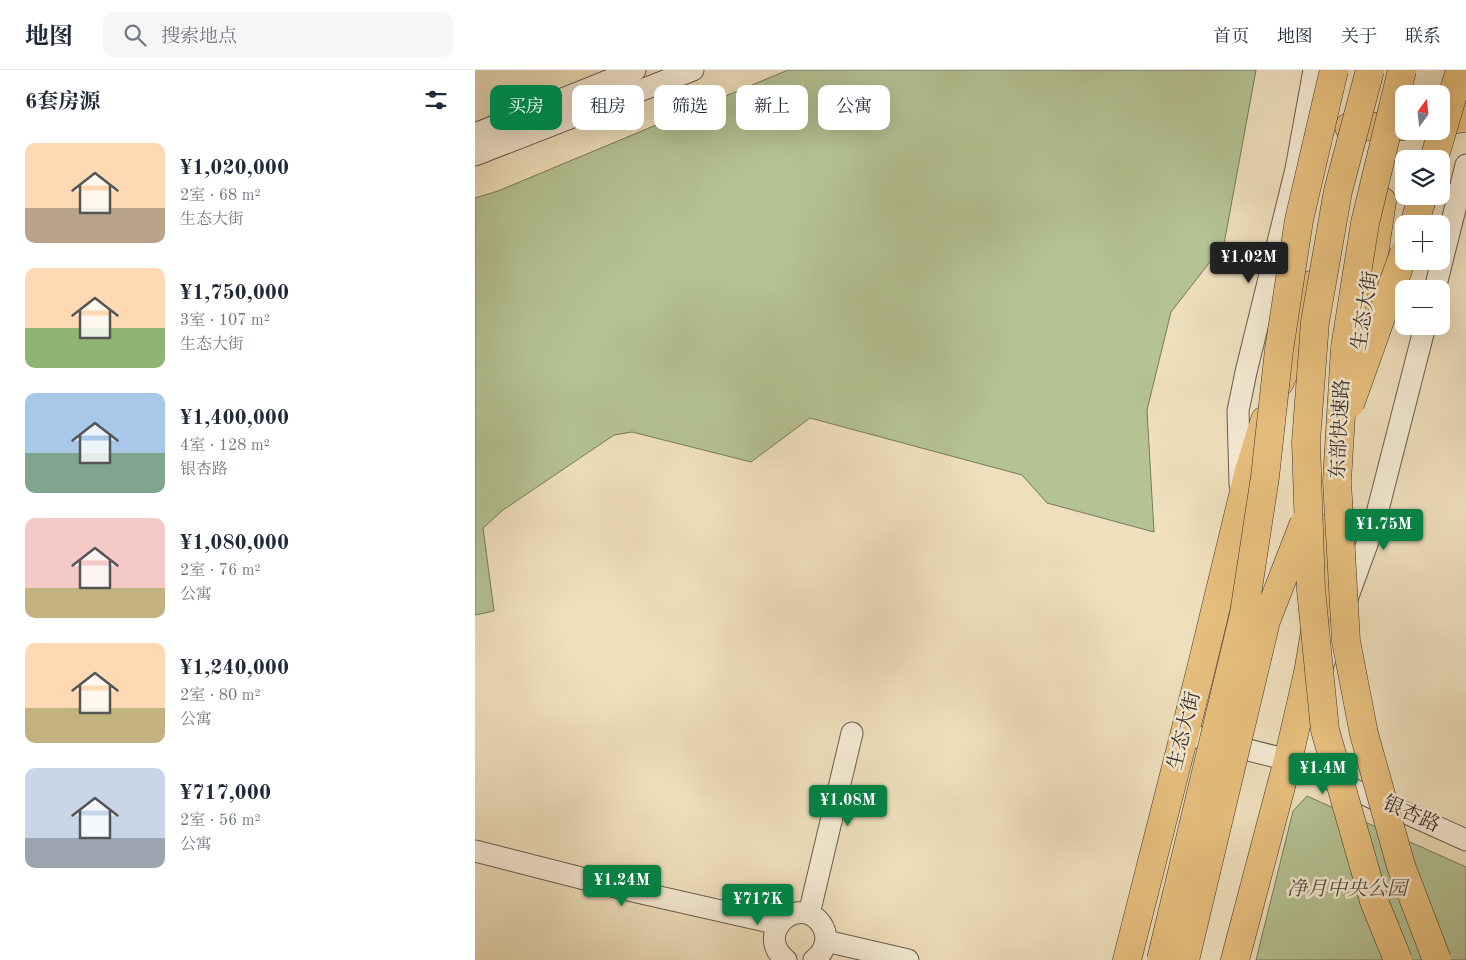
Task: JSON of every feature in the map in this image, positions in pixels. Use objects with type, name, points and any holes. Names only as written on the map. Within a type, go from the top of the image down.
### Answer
[{"type":"main road","points":[[1161,960],[1245,614],[1265,477],[1279,350],[1299,220],[1335,70]]},
{"type":"main road","name":"生态大街","points":[[1127,960],[1185,734],[1241,502],[1263,426],[1297,339],[1363,70]]},
{"type":"main road","name":"东部快速路","points":[[1370,70],[1338,191],[1315,322],[1306,442],[1310,580],[1325,730],[1374,901],[1398,960]]},
{"type":"main road","name":"东部快速路","points":[[1402,70],[1365,223],[1345,348],[1337,481],[1347,641],[1364,734],[1401,866],[1437,960]]},
{"type":"main road","points":[[1407,85],[1411,70]]},
{"type":"main road","points":[[1437,150],[1460,70]]},
{"type":"main road","points":[[1450,120],[1466,118]]},
{"type":"main road","points":[[1349,127],[1395,127]]},
{"type":"main road","name":"生态大街","points":[[1235,960],[1289,760],[1308,673],[1326,576],[1388,159],[1395,140]]},
{"type":"main road","points":[[1185,960],[1266,621],[1369,353],[1398,270]]},
{"type":"street","points":[[475,134],[635,70]]},
{"type":"street","points":[[475,154],[693,70]]},
{"type":"street","name":"生态大街","points":[[1241,502],[1238,412],[1246,372],[1297,170],[1314,70]]},
{"type":"street","points":[[1437,280],[1466,165]]},
{"type":"street","name":"生态大街","points":[[1289,760],[1374,525],[1423,335]]},
{"type":"street","points":[[809,914],[852,732]]},
{"type":"street","name":"银杏路","points":[[1185,734],[1289,760],[1466,840]]},
{"type":"street","points":[[475,851],[624,889],[778,924]]},
{"type":"street","points":[[786,960],[776,949],[774,941],[775,932],[778,924],[784,918],[800,913],[809,914],[816,918],[822,925],[825,933],[824,950],[814,960]]},
{"type":"street","points":[[826,941],[908,960]]},
{"type":"green space","points":[[788,70],[1256,70],[1224,244],[1171,312],[1147,410],[1154,532],[1047,503],[1022,475],[810,418],[751,462],[632,432],[614,435],[503,510],[483,528],[494,611],[475,615],[475,198],[498,191],[654,126],[654,130],[726,130],[726,96],[736,92],[736,130],[808,130],[808,85],[752,85]]},
{"type":"green space","name":"净月中央公园","points":[[1307,796],[1466,867],[1466,960],[1256,960],[1293,811]]}]
